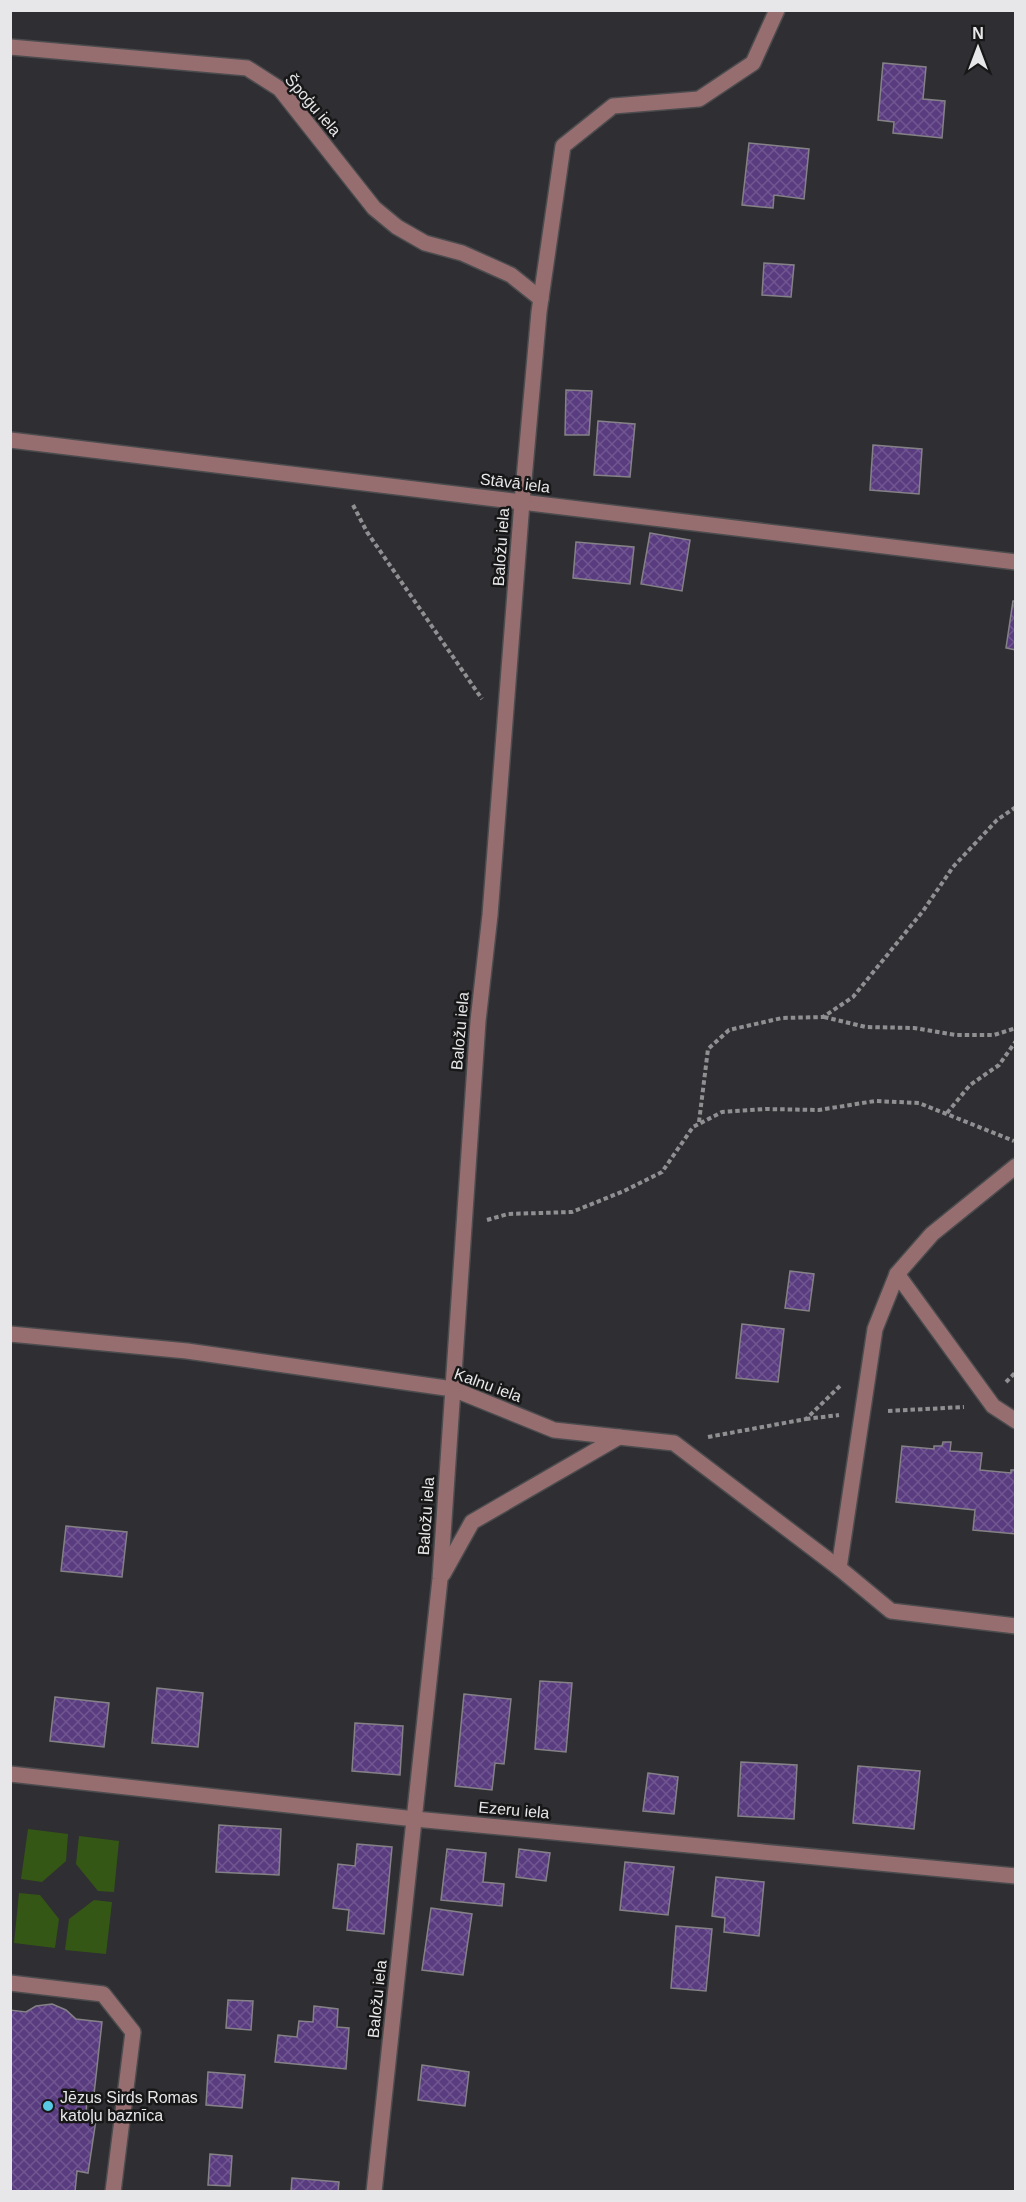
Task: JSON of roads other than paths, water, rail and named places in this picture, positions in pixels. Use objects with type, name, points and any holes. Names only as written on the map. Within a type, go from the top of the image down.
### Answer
[{"type":"street","name":"Baložu iela","points":[[374,2192],[440,1579],[478,1020],[522,502],[541,298],[563,146],[613,106],[699,99],[753,63],[777,10]]},
{"type":"street","name":"Špoģu iela","points":[[10,47],[247,68],[280,89],[374,208],[396,227],[425,243],[462,253],[511,275],[541,298]]},
{"type":"street","name":"Stāvā iela","points":[[10,440],[1016,562]]},
{"type":"street","points":[[1016,1166],[932,1234],[897,1274],[875,1329],[839,1568],[891,1611],[1016,1626]]},
{"type":"street","points":[[897,1274],[993,1406],[1016,1421]]},
{"type":"street","name":"Kalnu iela","points":[[10,1334],[187,1351],[453,1389],[554,1430],[674,1443],[839,1568]]},
{"type":"street","points":[[440,1579],[472,1522],[619,1437]]},
{"type":"street","name":"Ezeru iela","points":[[10,1774],[415,1819],[1016,1876]]},
{"type":"street","points":[[10,1983],[103,1994],[133,2032],[113,2192]]},
{"type":"place","name":"Jēzus Sirds Romas katoļu baznīca","points":[[48,2106]]}]
